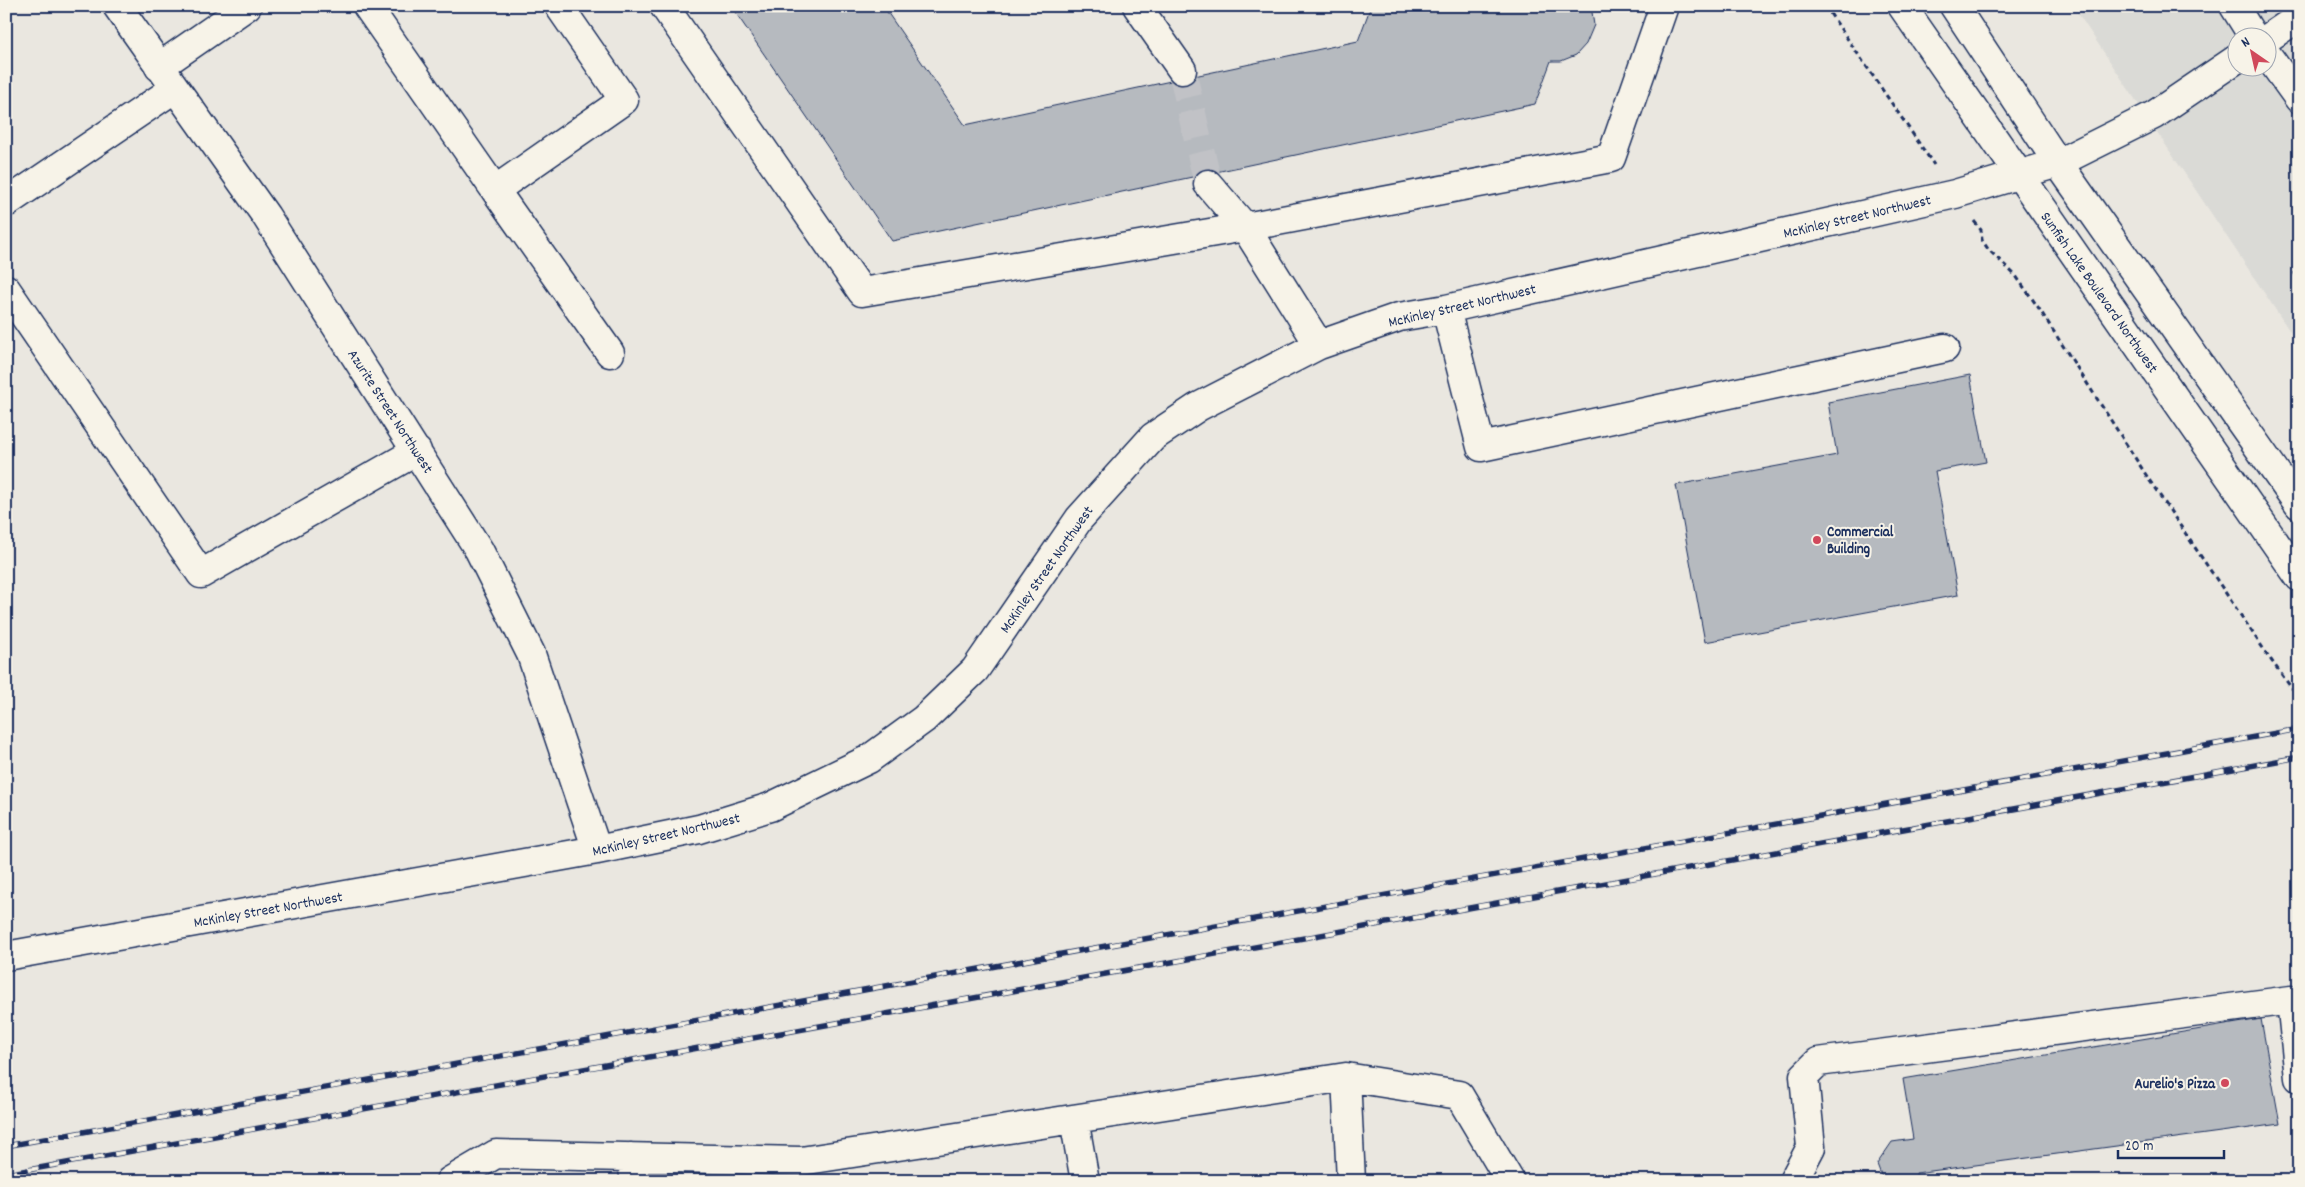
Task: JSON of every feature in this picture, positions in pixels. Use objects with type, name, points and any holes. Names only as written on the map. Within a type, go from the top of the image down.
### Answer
[{"type":"street","name":"Azurite Street Northwest","points":[[117,6],[266,216],[479,550],[531,654],[597,850]]},
{"type":"street","points":[[6,203],[167,78],[247,6]]},
{"type":"street","points":[[367,6],[610,353]]},
{"type":"street","points":[[495,190],[624,100],[559,6]]},
{"type":"street","points":[[664,6],[862,292],[1245,226],[1611,158],[1664,6]]},
{"type":"street","points":[[1137,6],[1182,70]]},
{"type":"street","name":"Sunfish Lake Boulevard Northwest","points":[[1902,6],[2299,577]]},
{"type":"street","points":[[1954,6],[2058,163],[2299,505]]},
{"type":"street","points":[[2234,6],[2248,28]]},
{"type":"street","points":[[2278,31],[2299,17]]},
{"type":"street","name":"McKinley Street Northwest","points":[[6,956],[597,850],[699,829],[770,808],[869,759],[924,719],[975,670],[1079,519],[1153,437],[1198,407],[1319,345],[1399,317],[1446,309],[1945,196],[2020,176],[2058,163],[2154,115],[2228,65]]},
{"type":"street","points":[[2278,70],[2299,99]]},
{"type":"street","points":[[1208,184],[1245,226],[1319,345]]},
{"type":"street","points":[[6,288],[201,574],[417,451]]},
{"type":"street","points":[[1446,309],[1481,447],[1946,348]]},
{"type":"street","points":[[1793,1181],[1811,1147],[1804,1076],[1818,1062],[2291,1000],[2299,1078]]},
{"type":"street","points":[[1346,1077],[1351,1181]]},
{"type":"street","points":[[450,1181],[496,1154],[633,1169],[803,1171],[1074,1119],[1346,1077],[1459,1095],[1510,1181]]},
{"type":"street","points":[[1074,1119],[1085,1181]]},
{"type":"path","points":[[1825,6],[1921,148]]},
{"type":"path","points":[[1981,230],[1982,240],[1988,249],[2016,276],[2038,307],[2155,489],[2299,698]]},
{"type":"shaded area","points":[[2073,6],[2299,6],[2299,345]]},
{"type":"building","points":[[731,6],[883,6],[965,125],[1358,41],[1371,6],[1591,6],[1594,25],[1586,44],[1576,55],[1561,61],[1551,61],[1535,104],[892,241]]},
{"type":"building","points":[[2299,269],[2299,282],[2293,273]]},
{"type":"building","name":"Commercial Building","points":[[1970,375],[1986,462],[1935,471],[1958,595],[1705,642],[1676,485],[1837,455],[1828,402]]},
{"type":"building","points":[[2261,1019],[2280,1124],[1916,1173],[1917,1181],[1877,1181],[1883,1180],[1877,1164],[1892,1142],[1913,1139],[1903,1079]]},
{"type":"tunnel","points":[[1182,70],[1208,184]]},
{"type":"railway","points":[[6,1146],[2299,729]]},
{"type":"railway","points":[[6,1174],[2299,757]]},
{"type":"place","name":"Commercial Building","points":[[1817,540]]},
{"type":"place","name":"Aurelio's Pizza","points":[[2225,1083]]}]
